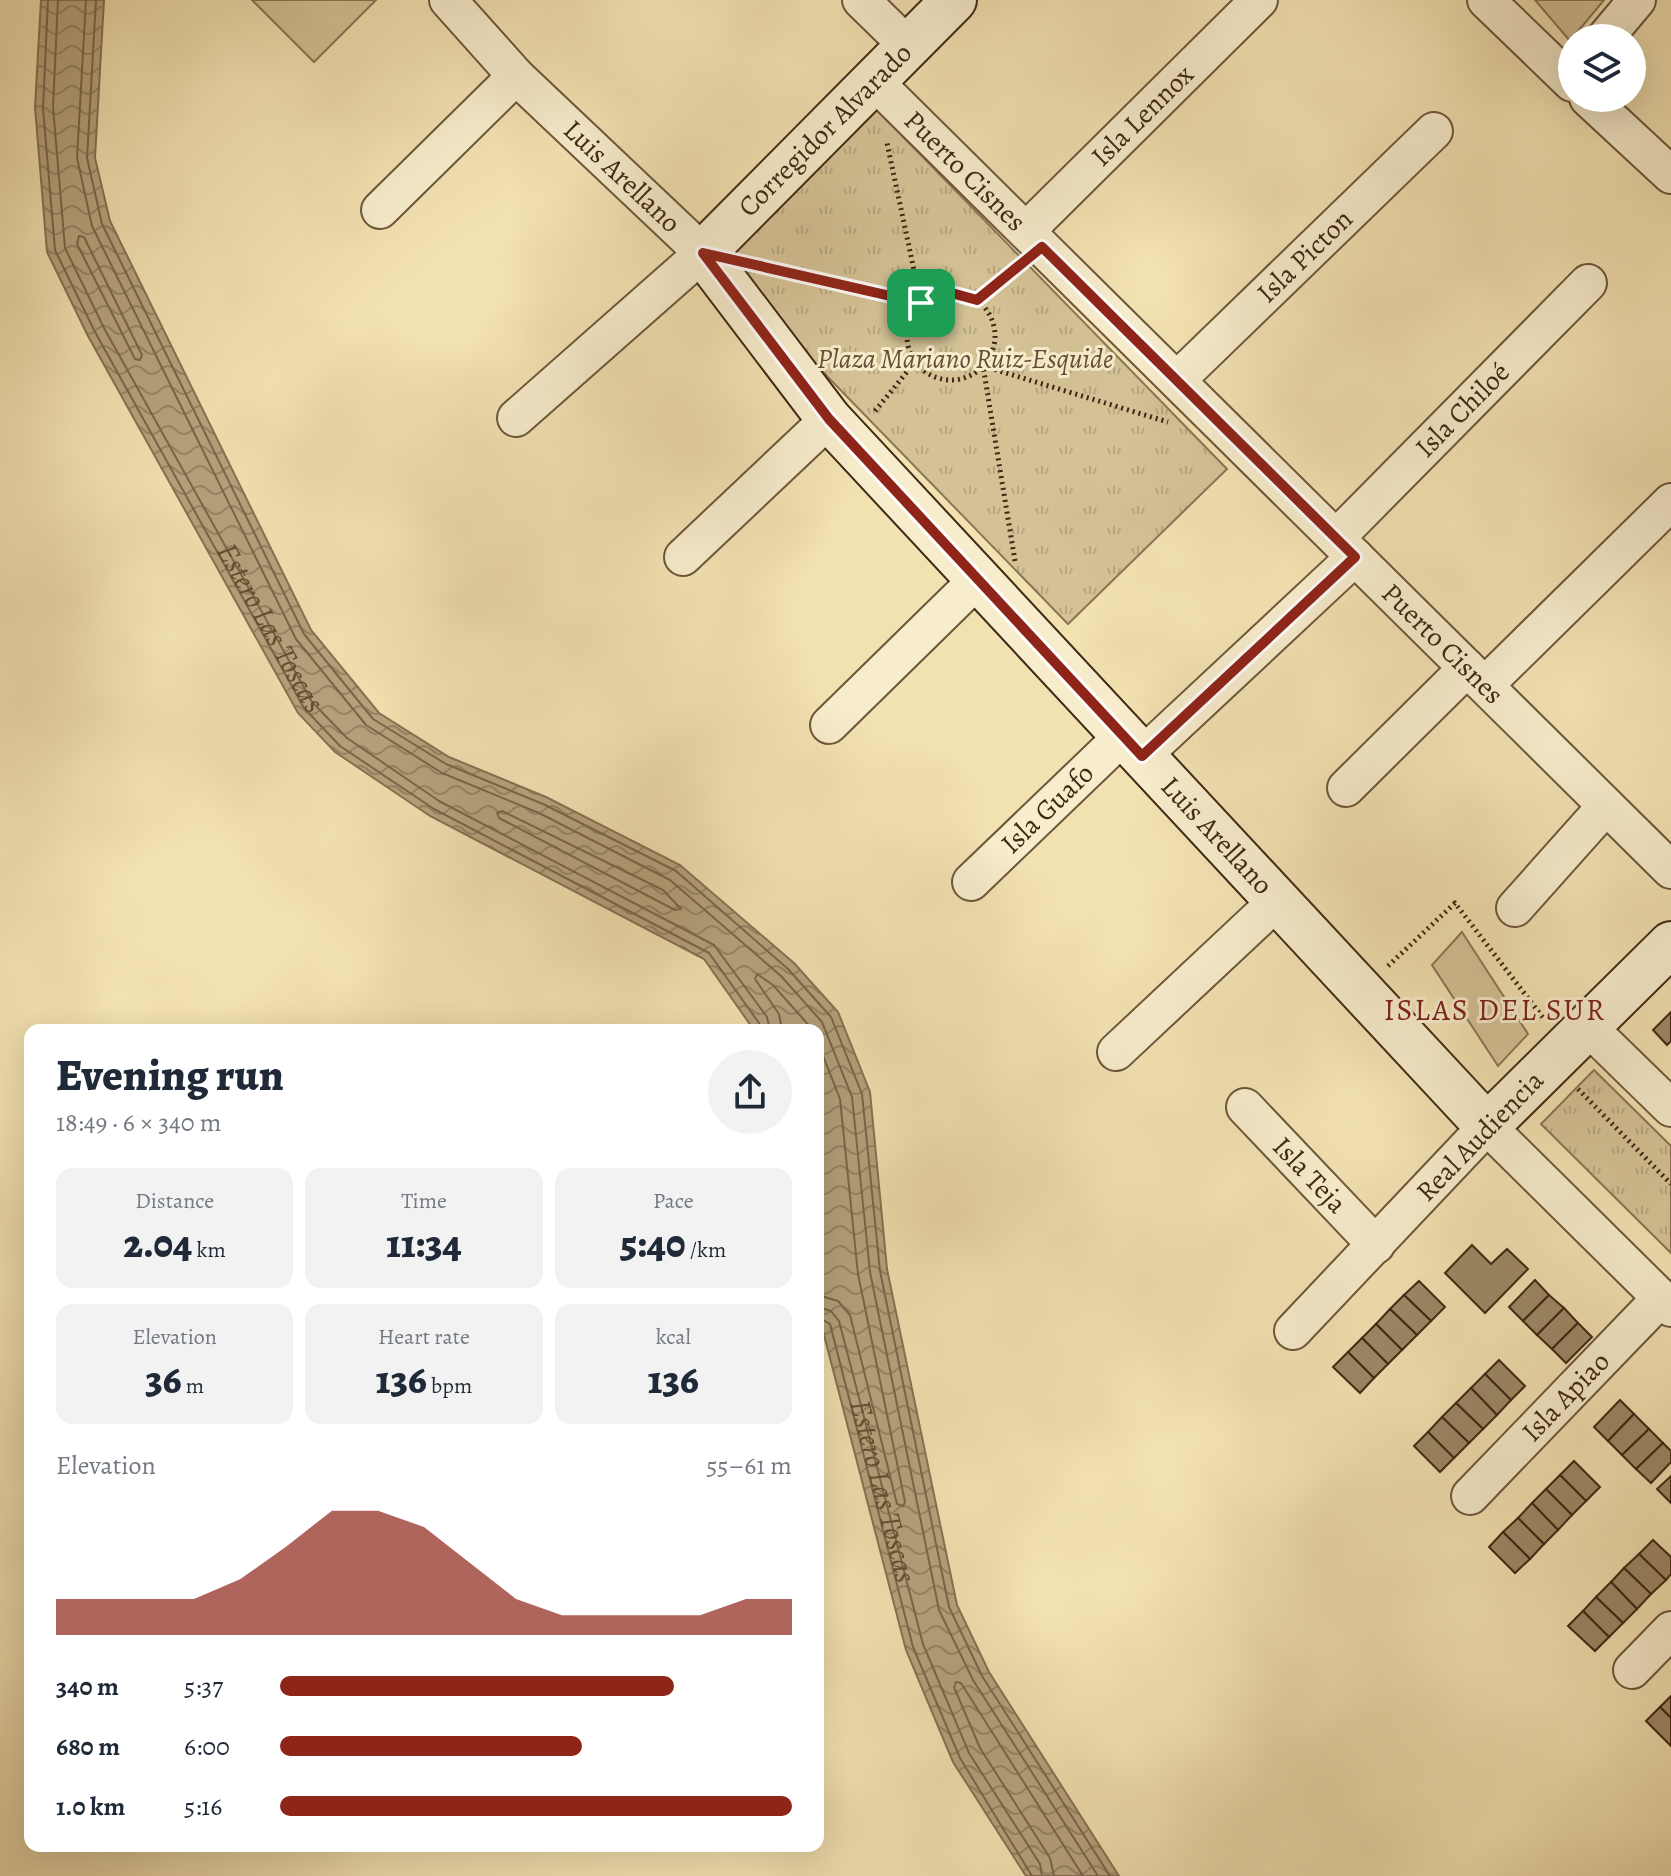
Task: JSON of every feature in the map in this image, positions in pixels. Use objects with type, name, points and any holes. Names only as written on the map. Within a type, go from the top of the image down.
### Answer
[{"type":"street","name":"Luis Arellano","points":[[448,0],[516,76],[703,253],[839,430],[997,575],[1133,746],[1276,902],[1487,1126],[1666,1303]]},
{"type":"street","points":[[861,0],[908,46]]},
{"type":"street","name":"Corregidor Alvarado","points":[[516,418],[703,253],[954,0]]},
{"type":"street","name":"Isla Lennox","points":[[1034,239],[1259,0]]},
{"type":"street","points":[[1486,0],[1558,69]]},
{"type":"street","points":[[1617,24],[1637,0]]},
{"type":"street","points":[[380,210],[516,76]]},
{"type":"street","name":"Puerto Cisnes","points":[[874,81],[1671,870]]},
{"type":"street","points":[[1604,112],[1671,175]]},
{"type":"street","name":"Isla Picton","points":[[1177,380],[1434,131]]},
{"type":"street","name":"Isla Chiloé","points":[[1133,746],[1346,548],[1588,283]]},
{"type":"street","points":[[683,557],[839,430]]},
{"type":"street","points":[[1346,788],[1476,677],[1671,502]]},
{"type":"street","points":[[829,725],[997,575]]},
{"type":"street","name":"Isla Guafo","points":[[971,882],[1133,746]]},
{"type":"street","points":[[1515,908],[1606,806]]},
{"type":"street","points":[[1116,1052],[1276,902]]},
{"type":"street","name":"Real Audiencia","points":[[1293,1331],[1487,1126],[1671,944]]},
{"type":"street","points":[[1569,1046],[1671,1108]]},
{"type":"street","name":"Isla Teja","points":[[1245,1107],[1376,1245]]},
{"type":"street","name":"Isla Apiao","points":[[1470,1496],[1666,1303]]},
{"type":"street","points":[[1632,1670],[1671,1630]]},
{"type":"path","points":[[703,253],[921,303],[948,292],[977,300],[994,325],[991,354],[973,375],[948,381],[935,378],[915,362],[906,338],[908,325],[921,303],[886,140]]},
{"type":"path","points":[[977,300],[1034,239]]},
{"type":"path","points":[[839,430],[915,362]]},
{"type":"path","points":[[983,366],[1180,425]]},
{"type":"path","points":[[983,366],[997,575]]},
{"type":"path","points":[[1361,992],[1455,903],[1569,1046],[1671,1184]]},
{"type":"green space","points":[[252,0],[376,0],[314,62]]},
{"type":"green space","points":[[1535,0],[1604,0],[1584,24],[1558,24],[1558,27]]},
{"type":"green space","name":"Plaza Mariano Ruiz-Esquide","points":[[875,108],[1227,469],[1068,624],[717,263]]},
{"type":"green space","points":[[1462,932],[1528,1034],[1498,1066],[1432,965]]},
{"type":"green space","points":[[1594,1070],[1671,1146],[1671,1253],[1541,1124]]},
{"type":"water","name":"Estero Las Toscas","points":[[41,0],[104,0],[95,158],[110,221],[311,630],[379,713],[449,757],[546,797],[680,865],[794,963],[838,1012],[870,1092],[887,1269],[957,1605],[989,1672],[1119,1876],[1026,1876],[953,1762],[906,1650],[824,1335],[824,1024],[750,1024],[704,959],[430,816],[335,752],[298,713],[88,336],[47,252],[35,107]]},
{"type":"building","points":[[1671,1012],[1671,1041],[1667,1045],[1653,1030]]},
{"type":"building","points":[[1472,1245],[1491,1264],[1507,1249],[1528,1269],[1485,1313],[1445,1273]]},
{"type":"building","points":[[1535,1280],[1549,1295],[1523,1321],[1509,1307]]},
{"type":"building","points":[[1419,1281],[1445,1307],[1431,1321],[1404,1295]]},
{"type":"building","points":[[1404,1295],[1431,1321],[1417,1335],[1390,1309]]},
{"type":"building","points":[[1549,1295],[1564,1308],[1537,1335],[1523,1321]]},
{"type":"building","points":[[1564,1308],[1578,1323],[1552,1349],[1537,1335]]},
{"type":"building","points":[[1390,1309],[1417,1335],[1402,1350],[1376,1324]]},
{"type":"building","points":[[1578,1323],[1592,1337],[1566,1363],[1552,1349]]},
{"type":"building","points":[[1376,1324],[1402,1350],[1388,1364],[1362,1338]]},
{"type":"building","points":[[1362,1338],[1388,1364],[1374,1378],[1348,1352]]},
{"type":"building","points":[[1348,1352],[1374,1378],[1360,1393],[1333,1367]]},
{"type":"building","points":[[1499,1360],[1525,1386],[1511,1400],[1485,1374]]},
{"type":"building","points":[[1485,1374],[1511,1400],[1497,1415],[1471,1388]]},
{"type":"building","points":[[1471,1388],[1497,1415],[1483,1429],[1456,1403]]},
{"type":"building","points":[[1620,1400],[1634,1414],[1608,1441],[1594,1427]]},
{"type":"building","points":[[1456,1403],[1483,1429],[1469,1443],[1442,1417]]},
{"type":"building","points":[[1634,1414],[1649,1429],[1622,1455],[1608,1441]]},
{"type":"building","points":[[1442,1417],[1469,1443],[1454,1458],[1428,1432]]},
{"type":"building","points":[[1649,1429],[1663,1443],[1636,1469],[1622,1455]]},
{"type":"building","points":[[1428,1432],[1454,1458],[1440,1472],[1414,1446]]},
{"type":"building","points":[[1663,1443],[1671,1451],[1671,1462],[1651,1483],[1636,1469]]},
{"type":"building","points":[[1574,1461],[1600,1487],[1586,1501],[1560,1475]]},
{"type":"building","points":[[1560,1475],[1586,1501],[1572,1515],[1546,1489]]},
{"type":"building","points":[[1671,1476],[1671,1503],[1657,1489]]},
{"type":"building","points":[[1546,1489],[1572,1515],[1558,1530],[1532,1503]]},
{"type":"building","points":[[1532,1503],[1558,1530],[1544,1544],[1518,1518]]},
{"type":"building","points":[[1518,1518],[1544,1544],[1530,1559],[1503,1532]]},
{"type":"building","points":[[1503,1532],[1530,1559],[1515,1573],[1489,1547]]},
{"type":"building","points":[[1653,1540],[1671,1557],[1671,1574],[1666,1580],[1639,1554]]},
{"type":"building","points":[[1639,1554],[1666,1580],[1651,1594],[1624,1568]]},
{"type":"building","points":[[1624,1568],[1651,1594],[1637,1609],[1611,1582]]},
{"type":"building","points":[[1611,1582],[1637,1609],[1623,1623],[1596,1597]]},
{"type":"building","points":[[1596,1597],[1623,1623],[1609,1637],[1583,1611]]},
{"type":"building","points":[[1583,1611],[1609,1637],[1595,1651],[1568,1626]]},
{"type":"building","points":[[1671,1696],[1671,1718],[1660,1707]]},
{"type":"building","points":[[1660,1707],[1671,1718],[1671,1746],[1646,1721]]},
{"type":"district","name":"ISLAS DEL SUR","points":[[1495,1010]]},
{"type":"route","points":[[1042,247],[1355,557],[1142,756],[829,419],[703,253],[921,303],[934,295],[948,292],[977,300],[1042,247]]}]
